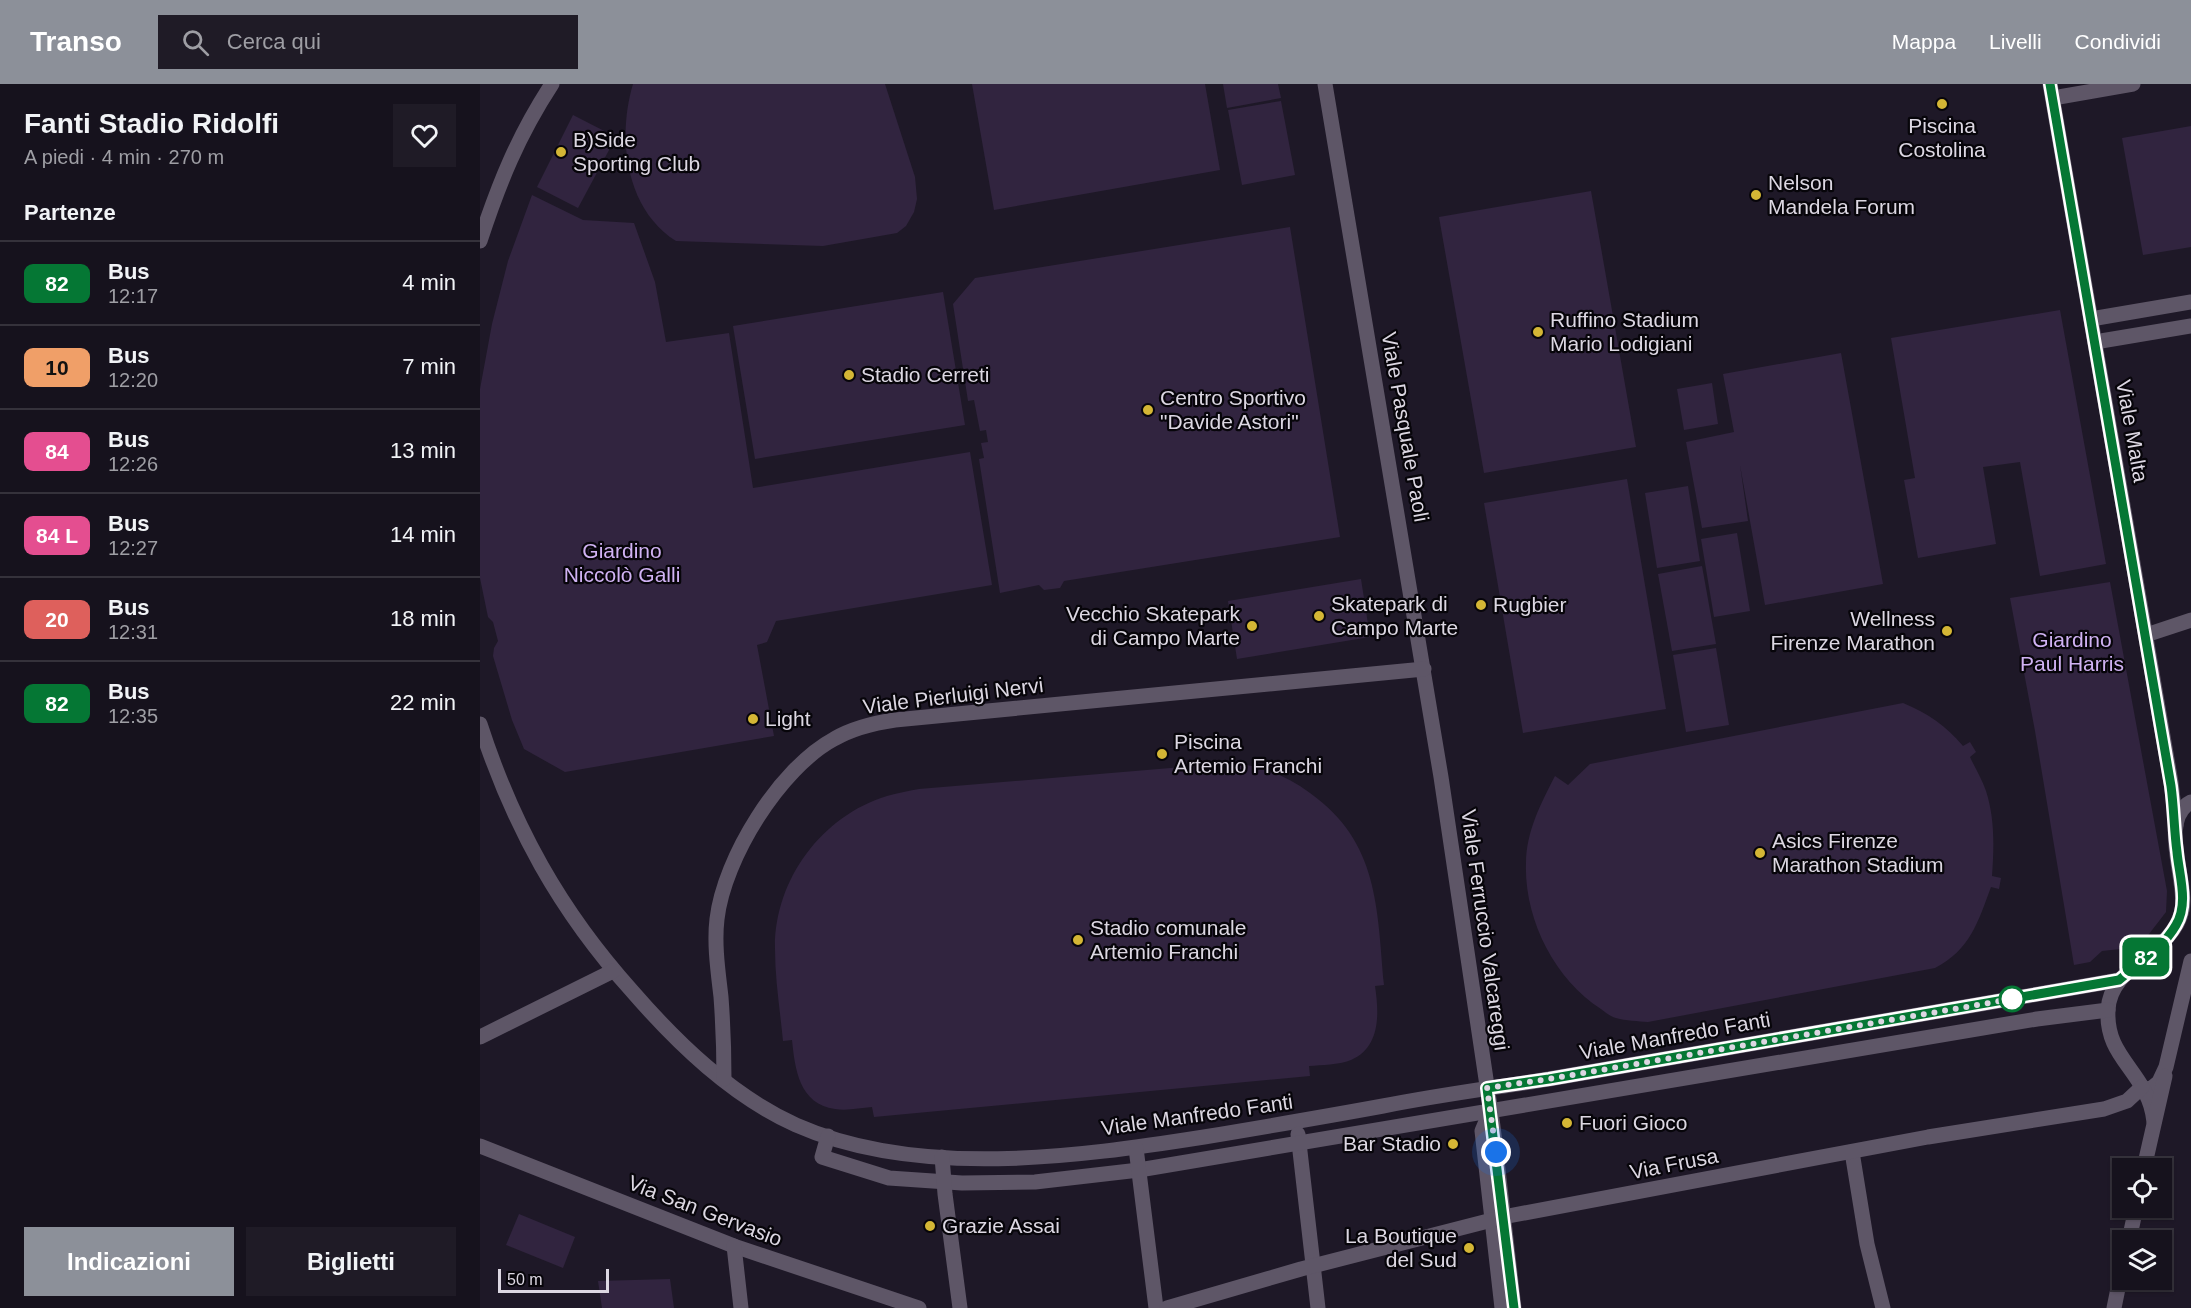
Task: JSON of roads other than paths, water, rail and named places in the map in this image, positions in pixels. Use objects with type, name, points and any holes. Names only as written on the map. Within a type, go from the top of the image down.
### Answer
[{"type":"street","points":[[480,241],[498,185],[516,145],[552,84]]},
{"type":"street","name":"Viale Pasquale Paoli","points":[[1325,84],[1442,777]]},
{"type":"street","points":[[2052,91],[2133,84]]},
{"type":"street","name":"Viale Malta","points":[[2052,91],[2171,786],[2182,892],[2182,904],[2175,926],[2159,946],[2119,980]]},
{"type":"street","points":[[2091,319],[2191,302]]},
{"type":"street","points":[[2095,342],[2191,326]]},
{"type":"street","points":[[2146,635],[2191,620]]},
{"type":"street","name":"Viale Pierluigi Nervi","points":[[724,1079],[717,931],[720,902],[727,878],[749,832],[783,785],[805,760],[834,739],[853,730],[895,720],[1424,669]]},
{"type":"street","name":"Viale Manfredo Fanti","points":[[480,724],[485,755],[540,866],[570,914],[614,971],[669,1032],[724,1079],[780,1117],[828,1136],[884,1151],[942,1157],[1051,1156],[1136,1148],[2119,980]]},
{"type":"street","name":"Viale Ferruccio Valcareggi","points":[[1442,777],[1491,1110]]},
{"type":"street","points":[[2171,786],[2179,796],[2191,801],[2179,812],[2176,825]]},
{"type":"street","points":[[2146,1158],[2191,961]]},
{"type":"street","points":[[480,1037],[614,971]]},
{"type":"street","points":[[2119,980],[2111,993],[2108,1010],[2109,1031],[2118,1053],[2142,1087],[2151,1106],[2154,1122]]},
{"type":"street","points":[[2034,995],[2037,1019]]},
{"type":"street","points":[[828,1136],[822,1157],[889,1178],[944,1182],[1035,1182],[1139,1170],[2037,1019],[2108,1010]]},
{"type":"street","points":[[1845,1028],[1848,1051]]},
{"type":"street","name":"Via Frusa","points":[[1167,1308],[1314,1266],[1498,1218],[1852,1152],[2104,1109],[2127,1101],[2142,1087],[2149,1090],[2156,1086],[2166,1067]]},
{"type":"street","points":[[1491,1110],[1482,1131],[1514,1308]]},
{"type":"street","points":[[1296,1122],[1318,1308]]},
{"type":"street","name":"Via San Gervasio","points":[[480,1146],[734,1246],[919,1308]]},
{"type":"street","points":[[1136,1148],[1156,1308]]},
{"type":"street","points":[[1852,1152],[1867,1244],[1883,1308]]},
{"type":"street","points":[[942,1157],[960,1308]]},
{"type":"street","points":[[1498,1218],[1502,1308]]},
{"type":"street","points":[[734,1246],[741,1308]]},
{"type":"street","points":[[2114,1308],[2118,1290]]},
{"type":"place","name":"Piscina Costolina","points":[[1942,104]]},
{"type":"place","name":"B)Side Sporting Club","points":[[561,152]]},
{"type":"place","name":"Nelson Mandela Forum","points":[[1756,195]]},
{"type":"place","name":"Ruffino Stadium Mario Lodigiani","points":[[1538,332]]},
{"type":"place","name":"Stadio Cerreti","points":[[849,375]]},
{"type":"place","name":"Centro Sportivo \"Davide Astori\"","points":[[1148,410]]},
{"type":"place","name":"Rugbier","points":[[1481,605]]},
{"type":"place","name":"Skatepark di Campo Marte","points":[[1319,616]]},
{"type":"place","name":"Vecchio Skatepark di Campo Marte","points":[[1252,626]]},
{"type":"place","name":"Wellness Firenze Marathon","points":[[1947,631]]},
{"type":"place","name":"Light","points":[[753,719]]},
{"type":"place","name":"Piscina Artemio Franchi","points":[[1162,754]]},
{"type":"place","name":"Asics Firenze Marathon Stadium","points":[[1760,853]]},
{"type":"place","name":"Stadio comunale Artemio Franchi","points":[[1078,940]]},
{"type":"place","name":"Fuori Gioco","points":[[1567,1123]]},
{"type":"place","name":"Bar Stadio","points":[[1453,1144]]},
{"type":"place","name":"Grazie Assai","points":[[930,1226]]},
{"type":"place","name":"La Boutique del Sud","points":[[1469,1248]]},
{"type":"park label","name":"Giardino Niccolò Galli","points":[[622,563]]},
{"type":"park label","name":"Giardino Paul Harris","points":[[2072,652]]}]
